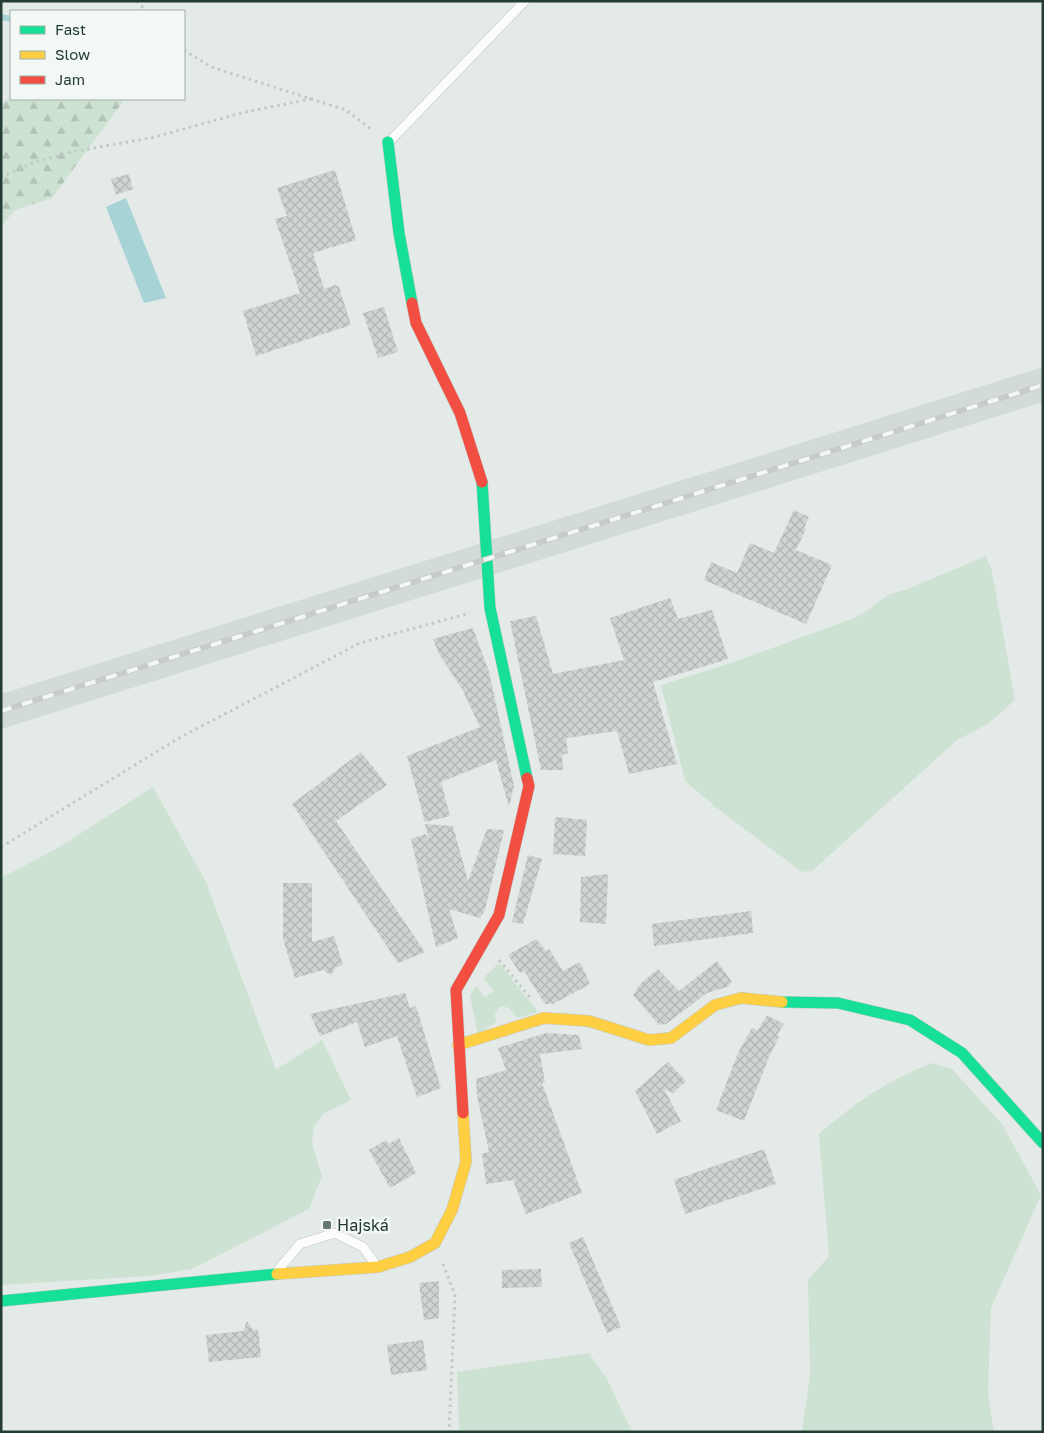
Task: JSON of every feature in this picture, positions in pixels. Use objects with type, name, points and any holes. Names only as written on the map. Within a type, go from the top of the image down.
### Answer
[{"type":"street","points":[[1,1300],[202,1280],[378,1267],[410,1256],[434,1243],[452,1210],[466,1162],[456,990],[499,915],[530,786],[490,608],[484,487],[460,413],[416,324],[399,233],[388,142]]},
{"type":"street","points":[[458,1045],[544,1018],[589,1020],[649,1040],[671,1038],[715,1005],[741,998],[794,1003],[838,1003],[910,1020],[962,1054],[1043,1143]]},
{"type":"lane","points":[[388,142],[525,1]]},
{"type":"lane","points":[[274,1274],[300,1244],[335,1233],[363,1247],[378,1267]]},
{"type":"path","points":[[185,51],[211,67],[346,110],[388,142]]},
{"type":"path","points":[[1,176],[35,162],[72,152],[155,137],[245,112],[311,99]]},
{"type":"path","points":[[1,847],[179,738],[360,643],[490,608]]},
{"type":"path","points":[[488,936],[498,958],[544,1018]]},
{"type":"path","points":[[434,1243],[455,1295],[449,1432]]},
{"type":"shaded area","points":[[1043,367],[1043,402],[1,729],[1,694]]},
{"type":"green space","points":[[10,97],[10,100],[124,100],[52,198],[15,210],[1,227],[1,105]]},
{"type":"green space","points":[[986,556],[992,571],[1015,700],[989,723],[956,741],[812,871],[802,872],[718,809],[685,781],[661,685],[734,662],[857,617],[890,594],[905,590]]},
{"type":"green space","points":[[153,787],[206,882],[276,1070],[322,1040],[351,1100],[323,1114],[314,1127],[312,1144],[322,1176],[309,1209],[192,1269],[150,1276],[1,1285],[1,878],[56,849]]},
{"type":"green space","points":[[499,963],[538,1012],[518,1018],[509,1008],[500,1006],[495,1013],[496,1022],[478,1034],[470,996],[476,986],[485,997],[494,991],[483,978]]},
{"type":"green space","points":[[932,1063],[952,1069],[1002,1124],[1041,1195],[991,1308],[988,1394],[994,1432],[802,1432],[810,1375],[808,1280],[829,1256],[819,1134],[872,1093],[916,1069]]},
{"type":"green space","points":[[589,1353],[608,1381],[632,1432],[459,1432],[457,1372]]},
{"type":"water","points":[[126,198],[166,298],[144,303],[106,207]]},
{"type":"building","points":[[335,170],[356,240],[313,253],[324,289],[335,285],[339,287],[351,325],[256,356],[243,311],[300,293],[275,219],[287,216],[277,188]]},
{"type":"building","points":[[129,174],[133,189],[116,195],[111,179]]},
{"type":"building","points":[[384,307],[398,352],[378,358],[363,313]]},
{"type":"building","points":[[794,510],[809,517],[804,528],[806,529],[796,550],[832,565],[806,624],[704,580],[711,562],[737,573],[750,543],[774,553]]},
{"type":"building","points":[[670,598],[678,619],[712,610],[728,659],[653,682],[677,764],[629,774],[617,731],[566,738],[568,753],[562,755],[563,770],[541,770],[510,621],[536,616],[553,674],[624,660],[610,618]]},
{"type":"building","points":[[473,628],[489,672],[514,786],[509,807],[496,760],[441,782],[450,816],[425,822],[407,756],[480,727],[462,689],[439,654],[433,639]]},
{"type":"building","points":[[361,752],[387,785],[336,821],[425,952],[398,963],[292,804]]},
{"type":"building","points":[[555,817],[587,820],[585,856],[553,854]]},
{"type":"building","points":[[425,824],[453,826],[468,881],[487,829],[504,830],[485,910],[480,918],[449,909],[458,938],[436,947],[411,839],[425,834],[429,840]]},
{"type":"building","points":[[528,855],[542,859],[523,924],[512,922]]},
{"type":"building","points":[[608,874],[606,924],[580,922],[581,877]]},
{"type":"building","points":[[283,883],[312,883],[312,942],[334,936],[343,965],[336,967],[331,975],[323,970],[295,978],[283,939]]},
{"type":"building","points":[[751,911],[753,933],[654,946],[652,924]]},
{"type":"building","points":[[536,939],[546,951],[549,949],[563,971],[580,962],[590,984],[553,1004],[545,1004],[524,971],[520,973],[508,955]]},
{"type":"building","points":[[717,961],[732,982],[727,987],[707,993],[666,1024],[659,1025],[633,995],[641,983],[658,969],[679,991]]},
{"type":"building","points":[[405,993],[410,1008],[416,1006],[441,1088],[417,1097],[397,1036],[365,1047],[357,1022],[320,1036],[310,1014]]},
{"type":"building","points":[[767,1015],[784,1024],[777,1035],[779,1037],[769,1057],[744,1121],[716,1110],[738,1053],[752,1028],[758,1030]]},
{"type":"building","points":[[546,1033],[579,1035],[582,1049],[540,1054],[545,1082],[542,1083],[582,1193],[526,1214],[513,1180],[486,1184],[482,1154],[489,1152],[477,1096],[476,1079],[506,1070],[498,1048]]},
{"type":"building","points":[[668,1062],[686,1081],[673,1093],[664,1089],[681,1121],[657,1134],[635,1091]]},
{"type":"building","points":[[399,1138],[416,1173],[390,1188],[369,1150],[386,1140],[388,1144]]},
{"type":"building","points":[[764,1149],[776,1184],[685,1214],[674,1180]]},
{"type":"building","points":[[583,1237],[621,1327],[607,1333],[569,1243]]},
{"type":"building","points":[[541,1269],[542,1287],[502,1288],[502,1270]]},
{"type":"building","points":[[439,1281],[439,1318],[424,1320],[419,1283]]},
{"type":"building","points":[[247,1321],[253,1330],[258,1329],[261,1357],[209,1362],[206,1335],[243,1331]]},
{"type":"building","points":[[423,1340],[427,1370],[391,1375],[387,1345]]},
{"type":"waterway","points":[[1,17],[10,19]]},
{"type":"railway","points":[[1,711],[1043,385]]},
{"type":"traffic: fast","points":[[388,142],[399,233],[412,303]]},
{"type":"traffic: fast","points":[[482,482],[490,608],[527,778]]},
{"type":"traffic: fast","points":[[782,1002],[838,1003],[910,1020],[962,1053],[1043,1143]]},
{"type":"traffic: fast","points":[[1,1301],[277,1274]]},
{"type":"traffic: slow","points":[[458,1045],[544,1018],[589,1021],[649,1040],[671,1038],[715,1005],[741,998],[782,1002]]},
{"type":"traffic: slow","points":[[277,1274],[378,1267],[410,1257],[435,1243],[452,1210],[466,1162],[463,1113]]},
{"type":"traffic: jam","points":[[412,303],[416,323],[460,413],[482,482]]},
{"type":"traffic: jam","points":[[463,1113],[456,990],[499,915],[529,786],[527,778]]},
{"type":"place","name":"Hajská","points":[[327,1225]]}]
